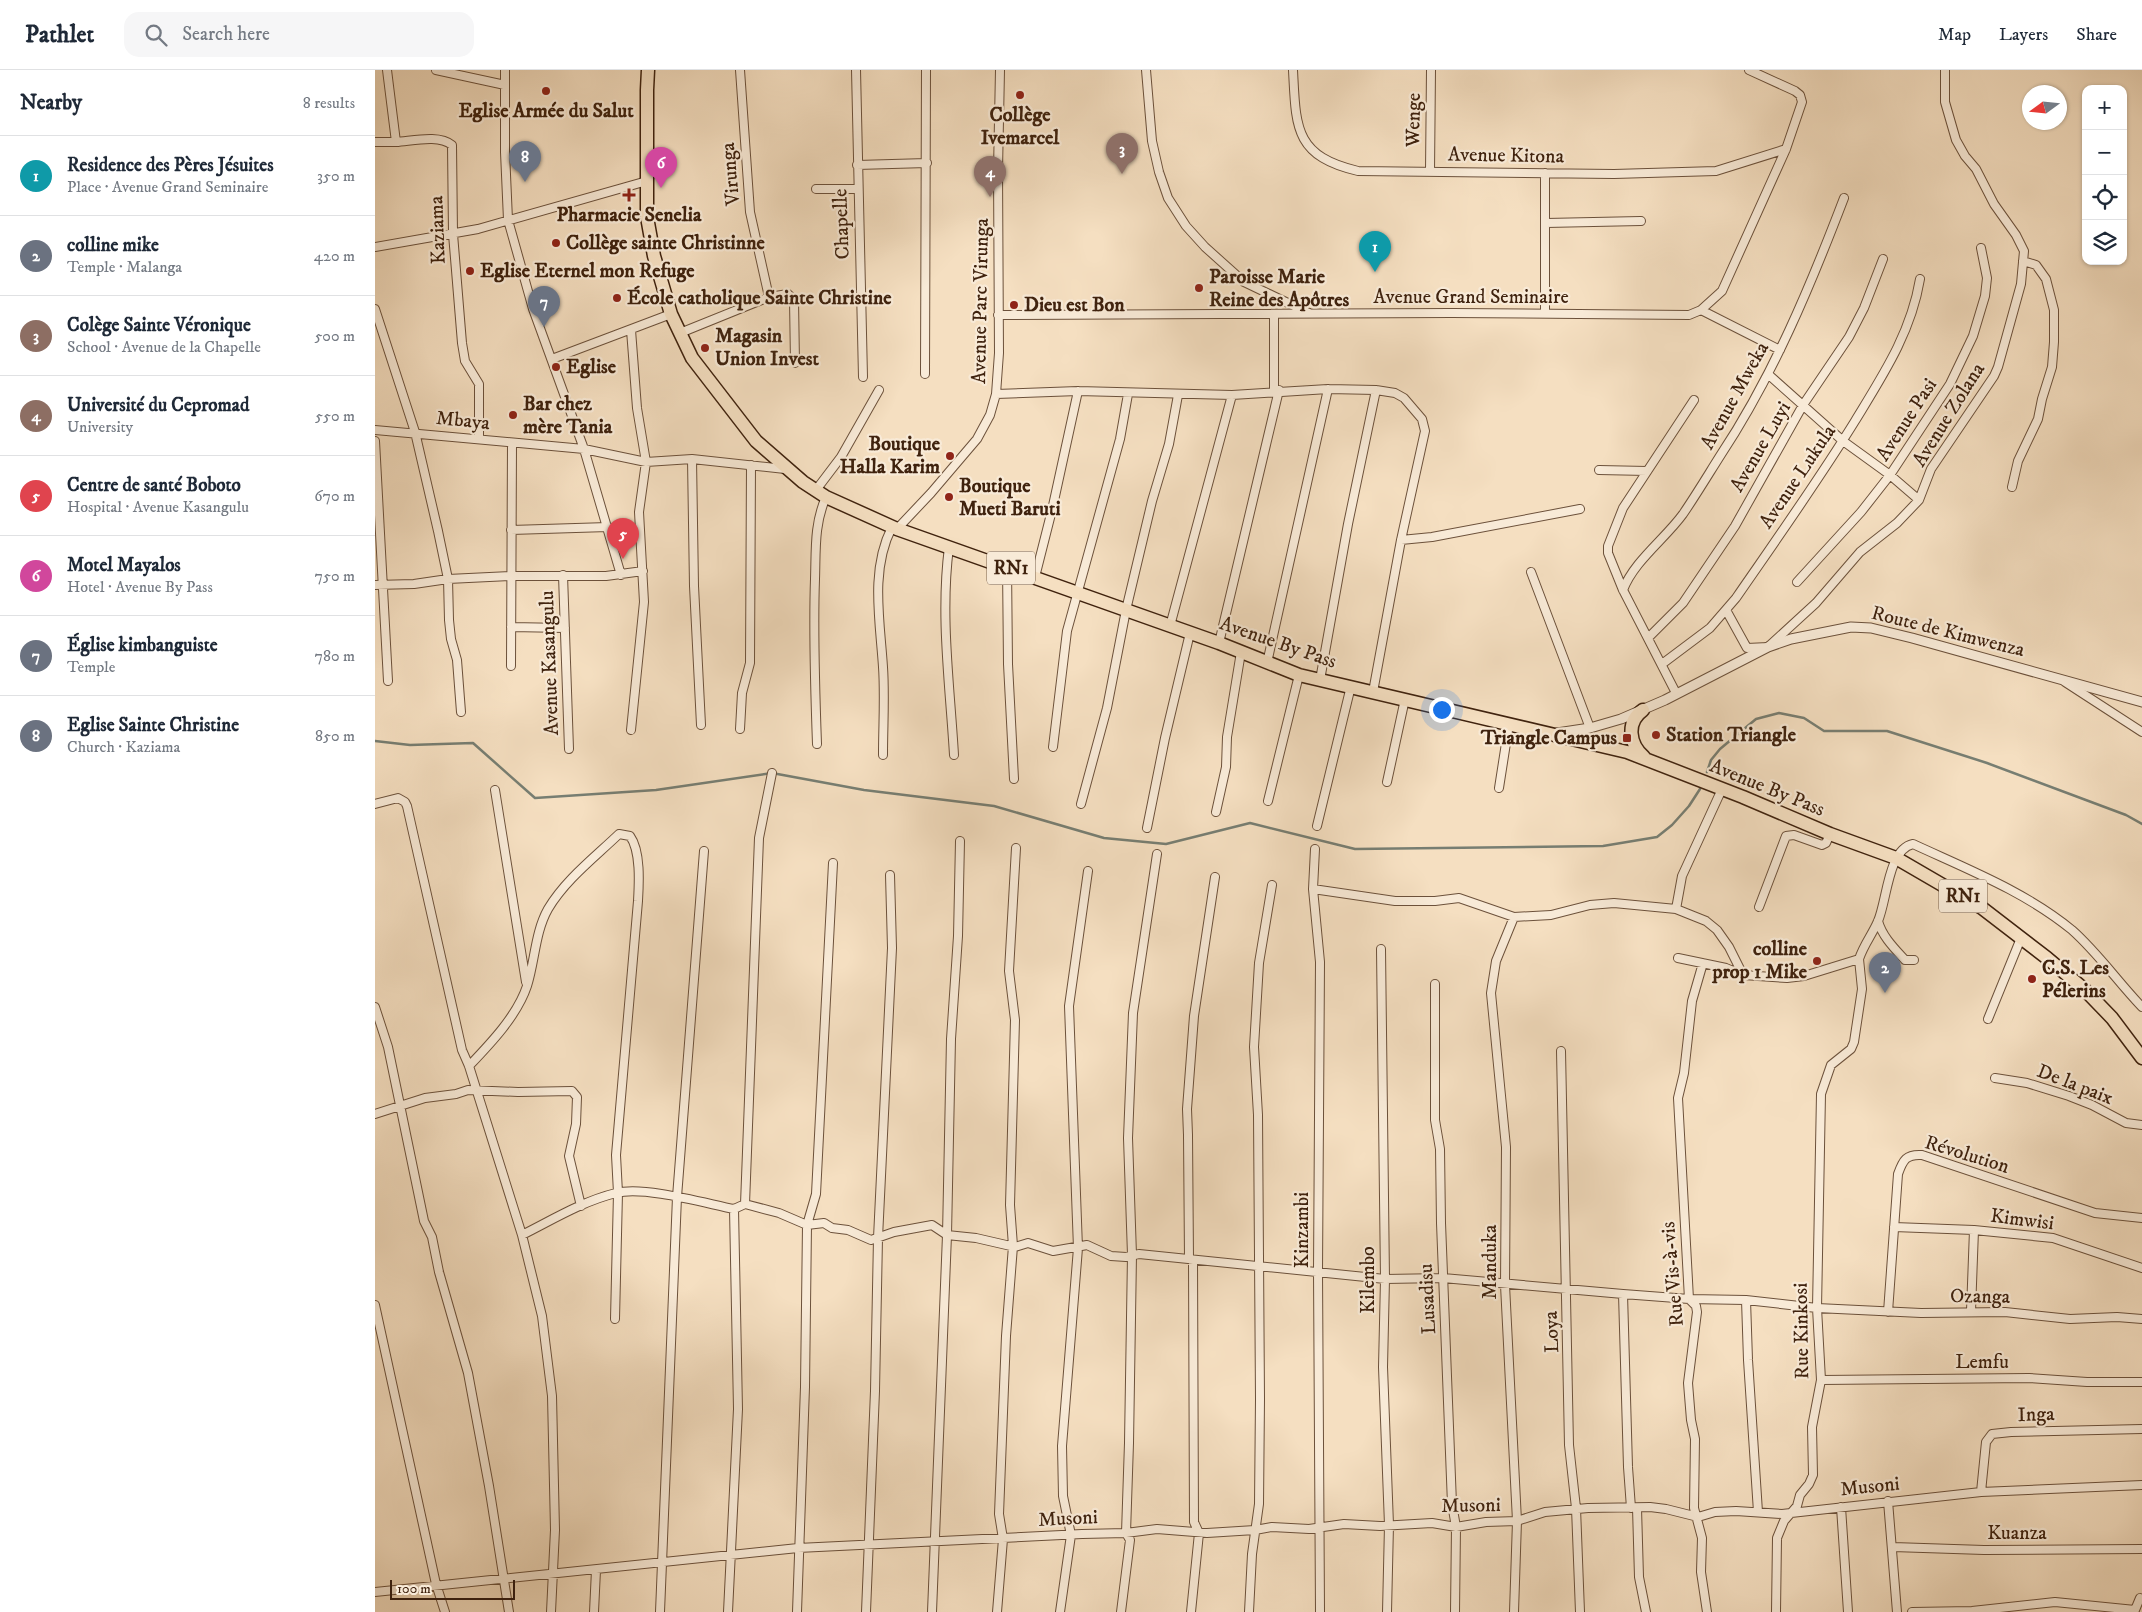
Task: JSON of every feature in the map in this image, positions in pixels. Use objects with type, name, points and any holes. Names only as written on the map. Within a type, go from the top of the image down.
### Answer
[{"type":"highway","name":"RN1","points":[[642,70],[647,90]]},
{"type":"highway","name":"RN1","points":[[647,90],[648,70]]},
{"type":"highway","name":"Avenue By Pass","points":[[647,90],[647,217],[654,256],[671,314],[679,333],[705,376],[756,441],[785,469],[821,493],[895,528],[1007,566],[1077,594],[1219,643],[1299,675],[1627,752],[1830,834],[1896,858],[1981,908],[2084,989],[2112,1018],[2142,1058]]},
{"type":"highway","points":[[1643,710],[1636,715],[1632,722],[1632,740],[1637,751],[1650,761]]},
{"type":"street","points":[[387,70],[397,142]]},
{"type":"street","points":[[436,70],[505,85]]},
{"type":"street","points":[[505,70],[505,152],[508,220],[533,309],[583,449],[621,575]]},
{"type":"street","name":"Virunga","points":[[740,70],[750,212],[769,298]]},
{"type":"street","name":"Chapelle","points":[[856,70],[857,189],[863,377]]},
{"type":"street","points":[[925,70],[927,163],[925,374]]},
{"type":"street","name":"Avenue Parc Virunga","points":[[895,528],[931,493],[977,438],[990,415],[996,394],[999,353],[998,170],[1000,70]]},
{"type":"street","points":[[1146,70],[1152,141],[1159,172],[1168,198],[1186,226],[1205,247],[1244,282],[1311,314]]},
{"type":"street","name":"Avenue Kitona","points":[[1293,70],[1296,117],[1302,138],[1313,152],[1343,167],[1358,171],[1614,174],[1715,171],[1786,149]]},
{"type":"street","name":"Wenge","points":[[1430,171],[1431,70]]},
{"type":"street","name":"Avenue Zolana","points":[[1768,647],[1816,603],[1860,552],[1897,523],[1919,500],[1931,469],[1996,372],[2021,284],[2024,251],[2016,235],[1993,204],[1976,169],[1965,156],[1956,140],[1945,102],[1945,70]]},
{"type":"street","points":[[1754,71],[1795,91],[1800,95],[1802,102],[1786,149],[1722,291],[1701,310],[1780,350]]},
{"type":"street","name":"Kaziama","points":[[375,142],[427,140],[447,141],[451,145],[453,234],[465,361],[479,384],[479,438]]},
{"type":"street","points":[[857,165],[927,163]]},
{"type":"street","points":[[1545,173],[1545,313]]},
{"type":"street","points":[[375,247],[453,234],[647,181]]},
{"type":"street","points":[[816,189],[857,189]]},
{"type":"street","name":"Avenue Mweka","points":[[1623,590],[1631,572],[1683,514],[1746,416],[1769,374],[1817,268],[1844,198]]},
{"type":"street","points":[[1546,223],[1641,221]]},
{"type":"street","name":"Avenue Pasi","points":[[1797,582],[1861,512],[1891,475],[1950,384],[1973,336],[1985,296],[1987,278],[1981,248]]},
{"type":"street","name":"Avenue Luyi","points":[[1648,638],[1683,603],[1708,568],[1803,405],[1849,337],[1864,308],[1883,259]]},
{"type":"street","points":[[2013,487],[2018,461],[2038,419],[2042,398],[2052,367],[2054,342],[2053,310],[2046,280],[2035,265],[2023,261]]},
{"type":"street","name":"Avenue Lukula","points":[[1662,664],[1710,628],[1726,610],[1843,441],[1882,377],[1900,342],[1915,305],[1919,279]]},
{"type":"street","points":[[679,333],[769,298],[788,294],[794,300],[795,363]]},
{"type":"street","name":"Mbaya","points":[[375,308],[415,432],[583,449],[646,462],[692,460],[785,469]]},
{"type":"street","name":"Avenue Grand Seminaire","points":[[998,314],[1545,313],[1689,315],[1701,310]]},
{"type":"street","points":[[552,360],[671,314]]},
{"type":"street","points":[[1219,643],[1277,391],[1274,314]]},
{"type":"street","points":[[631,330],[637,408],[646,462],[639,512],[644,602],[631,730]]},
{"type":"street","points":[[1769,374],[1843,441],[1891,475],[1919,500]]},
{"type":"street","points":[[1267,663],[1328,389]]},
{"type":"street","points":[[996,394],[1078,391],[1128,394],[1231,394],[1328,389],[1377,390],[1395,393],[1404,398],[1423,419],[1425,430],[1401,540],[1373,692]]},
{"type":"street","points":[[817,744],[814,653],[816,544],[821,493],[879,390]]},
{"type":"street","points":[[1320,680],[1347,524],[1377,390]]},
{"type":"street","points":[[1035,577],[1078,391]]},
{"type":"street","points":[[1053,747],[1067,631],[1120,439],[1128,394]]},
{"type":"street","points":[[1081,804],[1107,708],[1126,610],[1169,444],[1178,394]]},
{"type":"street","points":[[1170,626],[1231,394]]},
{"type":"street","points":[[1677,693],[1623,590],[1608,553],[1608,546],[1623,508],[1694,400]]},
{"type":"street","points":[[375,430],[415,432],[447,579],[449,620],[451,639],[457,660],[461,712]]},
{"type":"street","points":[[375,441],[379,585],[389,681]]},
{"type":"street","points":[[511,666],[512,443]]},
{"type":"street","points":[[692,460],[694,586],[701,725]]},
{"type":"street","points":[[740,730],[743,693],[750,664],[751,465]]},
{"type":"street","points":[[1599,470],[1647,471]]},
{"type":"street","points":[[1401,540],[1432,537],[1581,509]]},
{"type":"street","points":[[511,530],[608,527]]},
{"type":"street","points":[[883,755],[883,668],[878,584],[881,557],[887,537],[895,528]]},
{"type":"street","points":[[949,547],[945,575],[945,605],[954,755]]},
{"type":"street","points":[[1007,566],[1008,664],[1014,779]]},
{"type":"street","points":[[379,585],[511,576],[563,575],[596,577],[643,571]]},
{"type":"street","points":[[1531,572],[1590,728]]},
{"type":"street","name":"Avenue Kasangulu","points":[[563,575],[569,749]]},
{"type":"street","points":[[1726,610],[1747,648],[1768,647]]},
{"type":"street","points":[[511,627],[565,628]]},
{"type":"street","name":"Route de Kimwenza","points":[[1552,733],[1590,728],[1621,720],[1768,647],[1791,639],[1841,627],[1871,628],[2142,702]]},
{"type":"street","points":[[1147,828],[1165,738],[1190,633]]},
{"type":"street","points":[[1216,812],[1226,767],[1227,737],[1241,652]]},
{"type":"street","points":[[1268,801],[1299,675]]},
{"type":"street","points":[[2064,681],[2142,732]]},
{"type":"street","points":[[1317,826],[1351,686]]},
{"type":"street","points":[[1387,782],[1405,699]]},
{"type":"street","points":[[1499,788],[1509,724]]},
{"type":"street","points":[[745,1204],[759,838],[772,772]]},
{"type":"street","points":[[1676,909],[1682,876],[1722,789]]},
{"type":"street","points":[[495,790],[527,986]]},
{"type":"street","points":[[375,804],[398,798],[405,802],[407,806],[462,1050],[469,1066],[522,1235],[543,1316],[550,1368],[555,1530],[551,1612]]},
{"type":"street","points":[[469,1066],[485,1049],[517,1006],[527,986],[535,948],[547,910],[563,888],[619,834],[631,836],[639,876],[625,1036],[625,1067],[617,1130],[616,1168],[618,1193],[615,1319]]},
{"type":"street","points":[[1759,907],[1786,836],[1794,834],[1822,845],[1826,843],[1830,834]]},
{"type":"street","points":[[932,1612],[947,1235],[951,1039],[958,936],[960,841]]},
{"type":"street","points":[[1678,958],[1726,968],[1743,976],[1787,978],[1804,976],[1859,959],[1864,944],[1879,921],[1896,858],[1903,848],[1913,844],[1999,884],[2051,914],[2073,932],[2142,1007]]},
{"type":"street","points":[[997,1612],[1003,1539],[999,1514],[1005,1336],[1013,1246],[1010,1204],[1015,1020],[1009,971],[1017,848]]},
{"type":"street","name":"Kinzambi","points":[[1315,849],[1313,890],[1320,962],[1318,1271],[1320,1612]]},
{"type":"street","points":[[661,1612],[677,1197],[704,851]]},
{"type":"street","points":[[1121,1612],[1130,1540],[1129,1536],[1125,1533],[1129,1443],[1132,1255],[1128,1138],[1133,1013],[1157,854]]},
{"type":"street","points":[[797,1612],[805,1387],[807,1225],[816,1194],[833,864]]},
{"type":"street","points":[[1060,1612],[1071,1535],[1063,1496],[1062,1446],[1078,1248],[1069,1006],[1088,871]]},
{"type":"street","points":[[866,1612],[867,1545],[875,1391],[878,1238],[892,948],[890,875]]},
{"type":"street","points":[[1191,1612],[1199,1533],[1194,1522],[1189,1135],[1187,1109],[1195,1016],[1215,877]]},
{"type":"street","points":[[1249,1612],[1255,1530],[1259,1504],[1260,1266],[1258,1116],[1254,1047],[1259,963],[1272,885]]},
{"type":"street","points":[[1313,890],[1395,901],[1435,901],[1459,898],[1514,917],[1551,915],[1590,905],[1614,903],[1676,909],[1707,920],[1717,930],[1729,947],[1743,976]]},
{"type":"street","name":"Manduka","points":[[1514,917],[1496,961],[1491,993],[1506,1147],[1505,1285],[1517,1521],[1514,1612]]},
{"type":"street","points":[[1879,921],[1880,928],[1900,955],[1905,960],[1914,960]]},
{"type":"street","points":[[1989,1018],[2021,938]]},
{"type":"street","name":"Kilembo","points":[[1381,949],[1385,1279],[1383,1367],[1389,1525],[1387,1612]]},
{"type":"street","name":"Rue Kinkosi","points":[[1776,1612],[1777,1538],[1784,1521],[1797,1506],[1800,1495],[1813,1475],[1812,1427],[1821,1380],[1817,1308],[1821,1094],[1831,1066],[1851,1049],[1857,1029],[1861,989],[1859,959]]},
{"type":"street","name":"Rue Vis-à-vis","points":[[1703,963],[1692,1002],[1684,1072],[1677,1098],[1689,1299],[1696,1306],[1697,1312],[1689,1383],[1691,1420],[1695,1439],[1694,1508],[1698,1517],[1702,1538],[1701,1572],[1707,1612]]},
{"type":"street","name":"Lusadisu","points":[[1435,984],[1435,1120],[1440,1149],[1452,1504],[1456,1526],[1455,1612]]},
{"type":"street","points":[[375,1007],[386,1040],[421,1211],[434,1245],[439,1272],[468,1373],[489,1486],[509,1612]]},
{"type":"street","name":"Loya","points":[[1561,1051],[1569,1445],[1576,1508],[1581,1612]]},
{"type":"street","name":"De la paix","points":[[1995,1078],[2027,1083],[2069,1096],[2126,1123],[2142,1125]]},
{"type":"street","points":[[375,1114],[425,1098],[456,1094],[468,1090],[518,1092],[567,1090],[576,1093],[576,1124],[569,1156],[581,1206]]},
{"type":"street","name":"Révolution","points":[[1888,1312],[1898,1174],[1903,1160],[1910,1155],[1916,1155],[2095,1213],[2142,1218]]},
{"type":"street","points":[[522,1235],[581,1206],[618,1193],[645,1193],[677,1197],[734,1209],[745,1204],[779,1212],[807,1225],[824,1223],[832,1228],[848,1230],[865,1239],[878,1238]]},
{"type":"street","points":[[728,1612],[738,1409],[734,1209]]},
{"type":"street","name":"Ozanga","points":[[878,1238],[894,1232],[932,1225],[947,1235],[976,1238],[1016,1247],[1028,1243],[1049,1251],[1067,1247],[1078,1248],[1087,1245],[1111,1256],[1126,1257],[1139,1254],[1385,1279],[1443,1278],[1505,1285],[1689,1299],[1746,1300],[1817,1308],[1888,1312],[1971,1311],[2005,1312],[2070,1319],[2117,1317],[2142,1319]]},
{"type":"street","name":"Kimwisi","points":[[1894,1227],[1974,1230],[2053,1238],[2142,1268]]},
{"type":"street","points":[[1971,1311],[1974,1230]]},
{"type":"street","points":[[1623,1294],[1627,1458],[1634,1508],[1639,1577],[1646,1612]]},
{"type":"street","points":[[1746,1300],[1747,1360],[1758,1512]]},
{"type":"street","points":[[375,1305],[436,1584],[445,1612]]},
{"type":"street","name":"Lemfu","points":[[1821,1380],[2029,1378],[2087,1382],[2142,1382]]},
{"type":"street","name":"Inga","points":[[1981,1492],[1986,1442],[1992,1434],[2142,1429]]},
{"type":"street","name":"Musoni","points":[[375,1592],[436,1584],[596,1570],[663,1561],[798,1548],[1157,1530],[1199,1533],[1255,1530],[1272,1527],[1300,1529],[1344,1524],[1380,1526],[1432,1523],[1456,1526],[1485,1522],[1517,1521],[1545,1512],[1576,1508],[1666,1509],[1698,1517],[1722,1512],[1790,1514],[1887,1501],[1981,1492],[2142,1485]]},
{"type":"street","points":[[1887,1501],[1893,1547],[1897,1612]]},
{"type":"street","points":[[1841,1507],[1848,1612]]},
{"type":"street","name":"Kuanza","points":[[1893,1547],[1984,1550],[2142,1549]]},
{"type":"street","points":[[594,1612],[596,1570]]},
{"type":"street","points":[[1912,1612],[2035,1608],[2055,1602],[2095,1609],[2135,1610],[2140,1598],[2142,1598]]},
{"type":"waterway","points":[[1707,772],[1711,760],[1720,749],[1756,719],[1779,713],[1804,718],[1824,731],[1887,731],[1987,763],[2126,815],[2142,824]]},
{"type":"waterway","points":[[375,741],[410,745],[473,743],[535,798],[656,790],[772,773],[864,790],[994,806],[1104,838],[1166,844],[1250,823],[1355,849],[1603,846],[1657,837],[1672,825],[1689,806],[1700,789]]},
{"type":"place","name":"Eglise Armée du Salut","points":[[546,91]]},
{"type":"place","name":"Collège Ivemarcel","points":[[1020,95]]},
{"type":"place","name":"Colège Sainte Véronique","points":[[1122,174]]},
{"type":"place","name":"Eglise Sainte Christine","points":[[525,182]]},
{"type":"place","name":"Motel Mayalos","points":[[661,188]]},
{"type":"place","name":"Pharmacie Senelia","points":[[629,195]]},
{"type":"place","name":"Université du Cepromad","points":[[990,197]]},
{"type":"place","name":"Collège sainte Christinne","points":[[556,243]]},
{"type":"place","name":"Eglise Eternel mon Refuge","points":[[470,271]]},
{"type":"place","name":"Residence des Pères Jésuites","points":[[1375,272]]},
{"type":"place","name":"Paroisse Marie Reine des Apôtres","points":[[1199,288]]},
{"type":"place","name":"École catholique Sainte Christine","points":[[617,298]]},
{"type":"place","name":"Dieu est Bon","points":[[1014,305]]},
{"type":"place","name":"Église kimbanguiste","points":[[544,327]]},
{"type":"place","name":"Magasin Union Invest","points":[[705,348]]},
{"type":"place","name":"Eglise","points":[[556,367]]},
{"type":"place","name":"Bar chez mère Tania","points":[[513,415]]},
{"type":"place","name":"Boutique Halla Karim","points":[[950,456]]},
{"type":"place","name":"Boutique Mueti Baruti","points":[[949,497]]},
{"type":"place","name":"Centre de santé Boboto","points":[[623,559]]},
{"type":"place","name":"Station Triangle","points":[[1656,735]]},
{"type":"place","name":"Triangle Campus","points":[[1627,738]]},
{"type":"place","name":"colline prop 1 Mike","points":[[1817,961]]},
{"type":"place","name":"C.S. Les Pélerins","points":[[2032,979]]},
{"type":"place","name":"colline mike","points":[[1885,993]]}]
